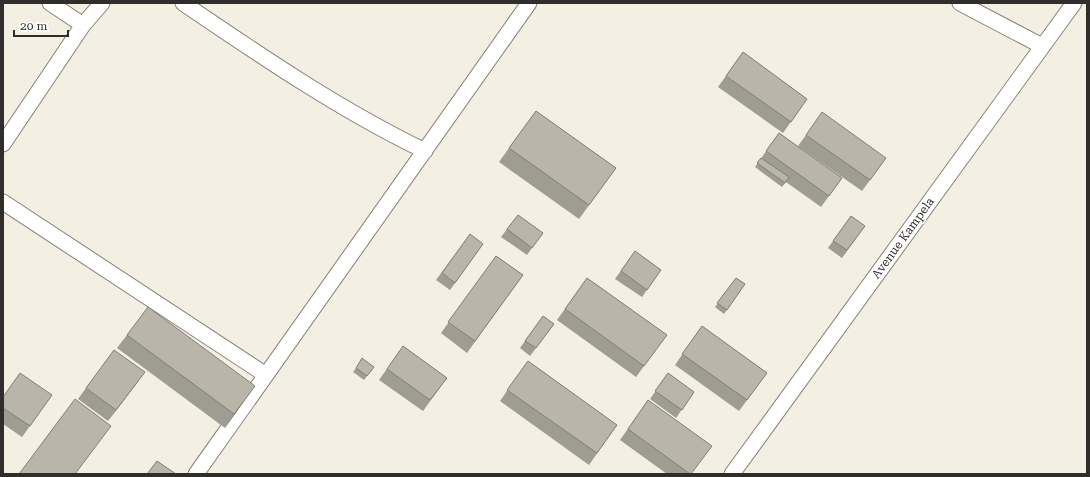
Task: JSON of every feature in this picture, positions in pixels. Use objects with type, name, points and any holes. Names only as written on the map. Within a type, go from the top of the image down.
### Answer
[{"type":"street","points":[[50,3],[82,25]]},
{"type":"street","points":[[3,144],[82,25],[102,3]]},
{"type":"street","points":[[183,3],[274,64],[395,136],[424,151]]},
{"type":"street","points":[[196,474],[529,3]]},
{"type":"street","points":[[960,3],[1042,46]]},
{"type":"street","name":"Avenue Kampela","points":[[732,474],[1074,3]]},
{"type":"street","points":[[3,202],[266,375]]},
{"type":"building","points":[[743,52],[807,99],[791,122],[726,76]]},
{"type":"building","points":[[536,111],[616,168],[589,205],[509,148]]},
{"type":"building","points":[[822,112],[886,158],[870,180],[806,135]]},
{"type":"building","points":[[779,133],[842,178],[829,196],[766,151]]},
{"type":"building","points":[[761,158],[789,177],[785,183],[757,163]]},
{"type":"building","points":[[518,215],[543,233],[532,248],[507,229]]},
{"type":"building","points":[[851,216],[865,226],[847,250],[833,241]]},
{"type":"building","points":[[470,234],[483,244],[455,283],[442,273]]},
{"type":"building","points":[[635,251],[661,270],[647,290],[621,271]]},
{"type":"building","points":[[496,256],[523,275],[475,341],[448,322]]},
{"type":"building","points":[[587,278],[667,335],[644,366],[565,309]]},
{"type":"building","points":[[736,278],[745,284],[727,310],[717,303]]},
{"type":"building","points":[[148,307],[255,386],[234,414],[127,335]]},
{"type":"building","points":[[543,316],[554,324],[536,348],[525,341]]},
{"type":"building","points":[[702,326],[767,373],[747,400],[682,354]]},
{"type":"building","points":[[403,346],[447,378],[430,400],[387,369]]},
{"type":"building","points":[[114,350],[145,372],[116,410],[86,388]]},
{"type":"building","points":[[362,358],[374,367],[367,376],[356,368]]},
{"type":"building","points":[[528,361],[617,425],[597,453],[507,390]]},
{"type":"building","points":[[20,373],[52,395],[30,426],[3,408],[3,397]]},
{"type":"building","points":[[668,373],[694,392],[682,410],[655,391]]},
{"type":"building","points":[[75,399],[111,426],[75,474],[19,474]]},
{"type":"building","points":[[648,400],[712,446],[691,474],[628,429]]},
{"type":"building","points":[[157,461],[176,474],[147,474]]}]
